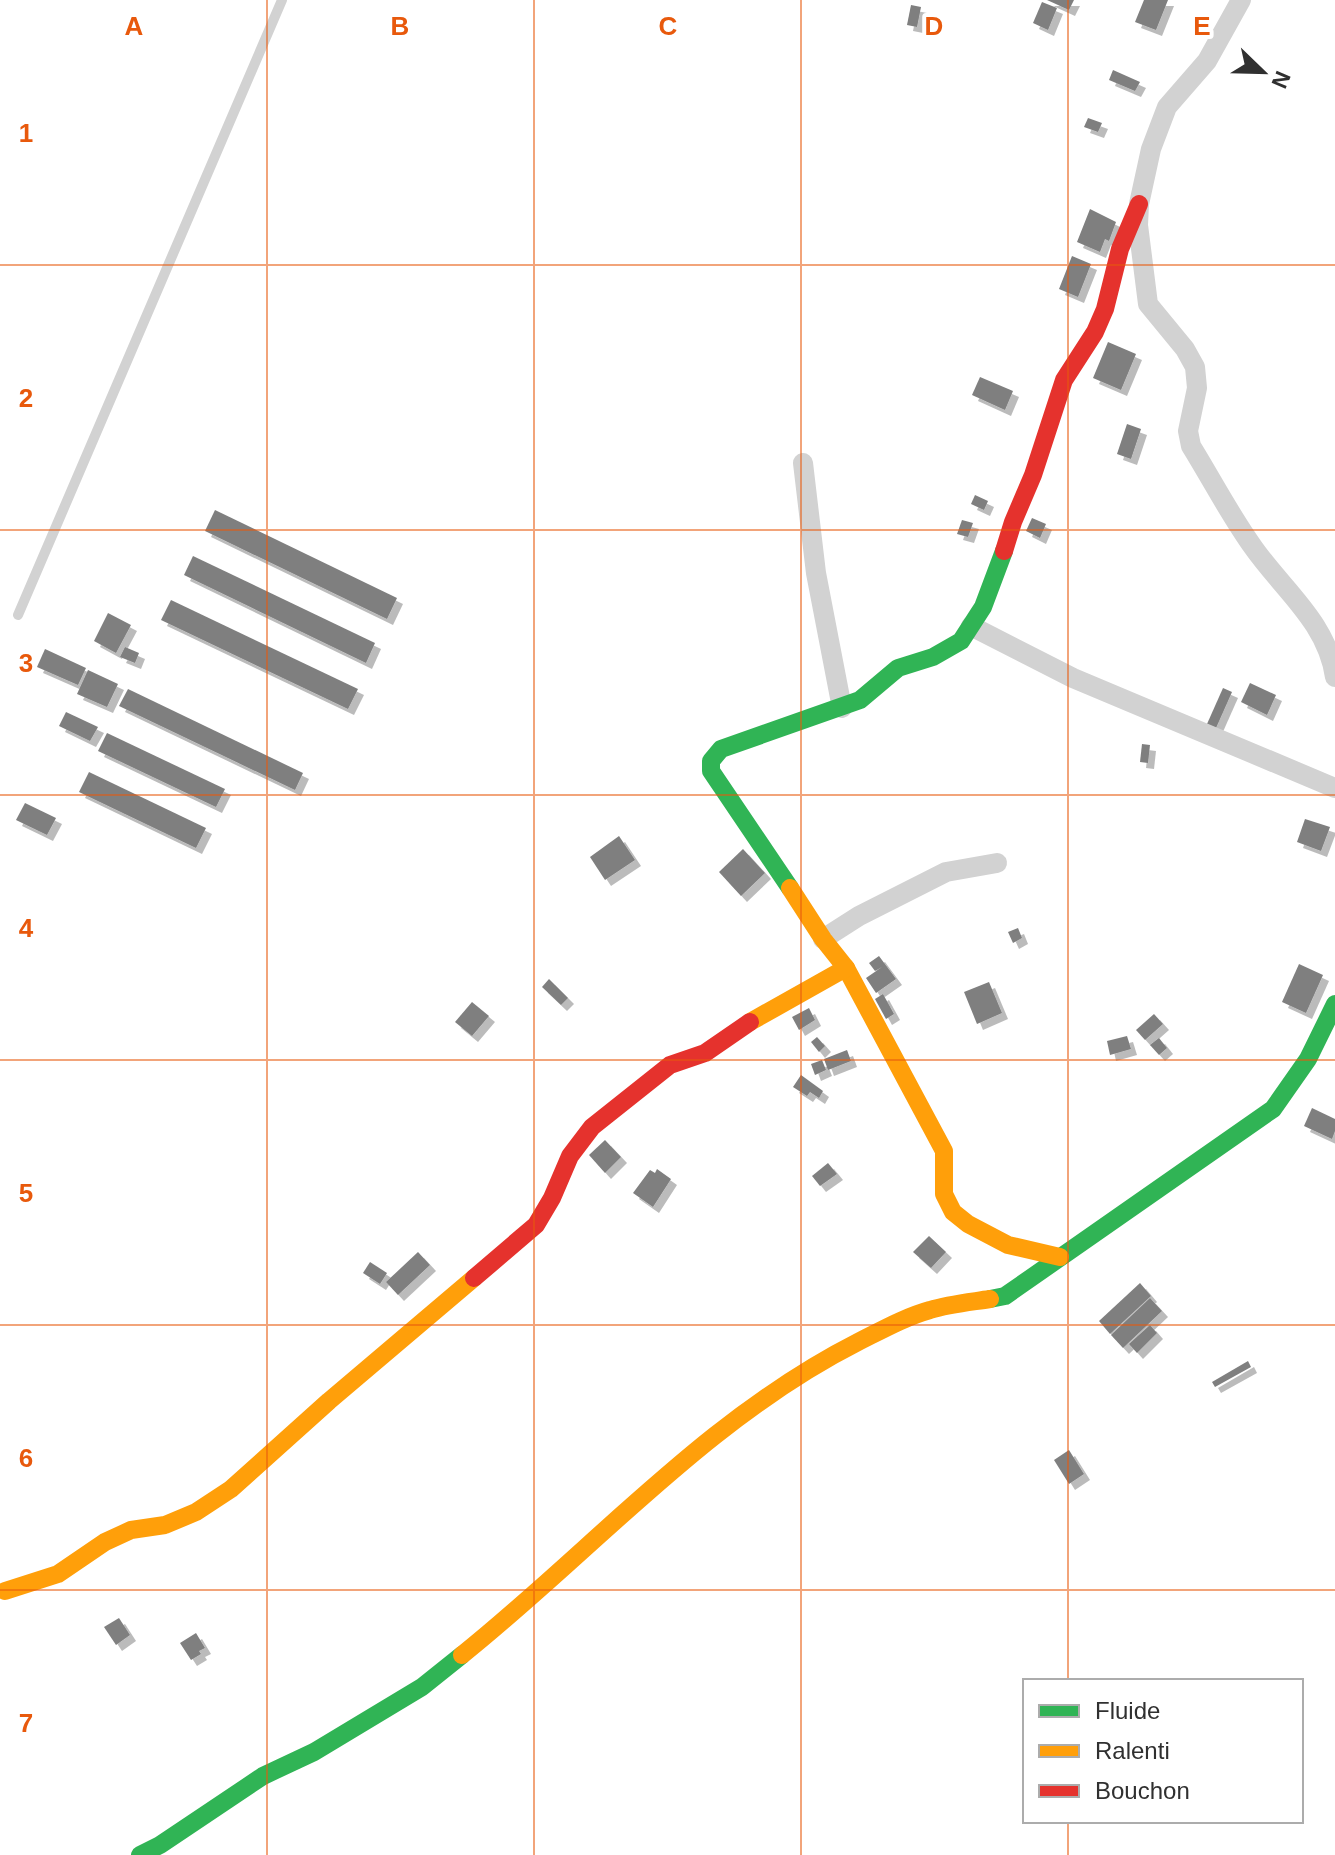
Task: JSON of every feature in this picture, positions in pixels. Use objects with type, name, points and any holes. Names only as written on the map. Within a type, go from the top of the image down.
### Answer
[{"type":"street","points":[[1241,0],[1207,61],[1167,107],[1151,149],[1139,204],[1138,225],[1148,304],[1185,349],[1195,367],[1197,388],[1188,431],[1191,446],[1254,549],[1311,618],[1333,661],[1335,677]]},
{"type":"street","points":[[1060,1257],[1008,1245],[968,1224],[953,1212],[944,1194],[944,1151],[846,968],[823,939],[743,815],[717,781],[711,771],[711,761],[721,749],[860,700],[898,668],[933,657],[961,641],[983,607],[998,572],[1064,380],[1095,332],[1105,309],[1120,249],[1139,204]]},
{"type":"street","points":[[803,463],[816,573],[842,708]]},
{"type":"street","points":[[971,626],[1073,678],[1335,788]]},
{"type":"street","points":[[823,939],[859,916],[946,872],[997,863]]},
{"type":"street","points":[[5,1591],[58,1574],[105,1542],[131,1530],[165,1525],[196,1512],[231,1489],[536,1225],[552,1198],[570,1156],[592,1127],[670,1065],[705,1053],[752,1020],[846,968]]},
{"type":"street","points":[[140,1855],[263,1776],[314,1752],[422,1687],[521,1608],[643,1495],[764,1397],[831,1356],[900,1321],[932,1309],[1005,1296],[1273,1109],[1308,1062],[1335,1004]]},
{"type":"lane","points":[[18,615],[282,0]]},
{"type":"building","points":[[1047,0],[1074,0],[1069,10]]},
{"type":"building","points":[[1144,0],[1168,0],[1156,30],[1135,22]]},
{"type":"building","points":[[1042,2],[1057,8],[1048,30],[1033,23]]},
{"type":"building","points":[[911,5],[921,7],[917,27],[907,25]]},
{"type":"building","points":[[1113,70],[1140,82],[1135,91],[1109,80]]},
{"type":"building","points":[[1088,118],[1102,123],[1098,132],[1084,127]]},
{"type":"building","points":[[1090,209],[1116,222],[1109,241],[1105,239],[1100,252],[1077,242]]},
{"type":"building","points":[[1072,256],[1091,264],[1078,297],[1059,289]]},
{"type":"building","points":[[1108,342],[1136,354],[1121,390],[1093,378]]},
{"type":"building","points":[[980,377],[1013,391],[1005,410],[972,395]]},
{"type":"building","points":[[1127,424],[1141,429],[1131,459],[1117,454]]},
{"type":"building","points":[[975,495],[988,501],[984,510],[971,504]]},
{"type":"building","points":[[215,510],[397,598],[387,619],[205,531]]},
{"type":"building","points":[[1032,518],[1046,524],[1040,538],[1026,531]]},
{"type":"building","points":[[962,520],[973,523],[968,537],[957,534]]},
{"type":"building","points":[[193,556],[375,643],[366,663],[184,575]]},
{"type":"building","points":[[171,600],[358,689],[348,709],[161,620]]},
{"type":"building","points":[[108,613],[131,625],[116,653],[94,641]]},
{"type":"building","points":[[125,647],[139,653],[135,663],[120,657]]},
{"type":"building","points":[[45,649],[86,668],[78,685],[37,667]]},
{"type":"building","points":[[88,670],[118,684],[107,707],[77,694]]},
{"type":"building","points":[[1250,683],[1276,695],[1267,715],[1241,702]]},
{"type":"building","points":[[1223,688],[1232,692],[1216,728],[1207,724]]},
{"type":"building","points":[[128,689],[303,773],[295,790],[119,706]]},
{"type":"building","points":[[66,712],[98,727],[90,741],[59,726]]},
{"type":"building","points":[[107,733],[225,789],[216,807],[98,751]]},
{"type":"building","points":[[1142,744],[1150,745],[1148,763],[1140,762]]},
{"type":"building","points":[[89,772],[206,828],[196,848],[79,792]]},
{"type":"building","points":[[25,803],[56,818],[47,835],[16,820]]},
{"type":"building","points":[[1305,819],[1330,827],[1321,851],[1297,842]]},
{"type":"building","points":[[619,836],[635,860],[605,880],[590,857]]},
{"type":"building","points":[[743,849],[765,873],[741,896],[719,872]]},
{"type":"building","points":[[1018,928],[1022,938],[1013,943],[1008,932]]},
{"type":"building","points":[[879,956],[896,979],[876,993],[866,978],[882,967],[875,971],[869,963]]},
{"type":"building","points":[[1299,964],[1323,975],[1306,1013],[1282,1002]]},
{"type":"building","points":[[549,979],[568,998],[561,1005],[542,987]]},
{"type":"building","points":[[989,982],[1002,1013],[977,1024],[964,992]]},
{"type":"building","points":[[883,994],[894,1014],[886,1019],[875,999]]},
{"type":"building","points":[[472,1002],[489,1016],[472,1036],[455,1022]]},
{"type":"building","points":[[809,1008],[815,1020],[799,1030],[792,1017]]},
{"type":"building","points":[[1154,1014],[1163,1024],[1145,1040],[1136,1030]]},
{"type":"building","points":[[1127,1036],[1131,1049],[1110,1055],[1107,1041]]},
{"type":"building","points":[[817,1037],[825,1046],[819,1052],[811,1042]]},
{"type":"building","points":[[1159,1038],[1167,1048],[1159,1055],[1150,1045]]},
{"type":"building","points":[[847,1050],[851,1061],[828,1070],[824,1059]]},
{"type":"building","points":[[822,1060],[826,1070],[815,1075],[811,1064]]},
{"type":"building","points":[[801,1075],[823,1091],[819,1098],[810,1092],[807,1096],[793,1087]]},
{"type":"building","points":[[1312,1108],[1335,1119],[1332,1139],[1304,1126]]},
{"type":"building","points":[[605,1140],[621,1157],[605,1173],[589,1155]]},
{"type":"building","points":[[828,1163],[837,1174],[820,1186],[812,1176]]},
{"type":"building","points":[[657,1169],[671,1179],[653,1207],[633,1193],[650,1170],[655,1173]]},
{"type":"building","points":[[929,1236],[946,1252],[931,1268],[913,1252]]},
{"type":"building","points":[[418,1252],[430,1265],[398,1295],[386,1282]]},
{"type":"building","points":[[370,1262],[387,1273],[380,1284],[363,1273]]},
{"type":"building","points":[[1140,1283],[1151,1296],[1110,1334],[1099,1321]]},
{"type":"building","points":[[1150,1298],[1162,1311],[1123,1348],[1111,1335]]},
{"type":"building","points":[[1150,1325],[1157,1333],[1137,1353],[1129,1344]]},
{"type":"building","points":[[1248,1361],[1251,1367],[1215,1387],[1212,1382]]},
{"type":"building","points":[[1069,1450],[1084,1474],[1069,1484],[1054,1460]]},
{"type":"building","points":[[119,1618],[130,1635],[116,1645],[104,1627]]},
{"type":"building","points":[[196,1633],[205,1648],[191,1660],[180,1643]]},
{"type":"traffic: fast","points":[[790,888],[711,771],[711,761],[721,749],[860,700],[898,668],[933,657],[961,641],[983,607],[1004,551]]},
{"type":"traffic: fast","points":[[990,1299],[1005,1296],[1273,1109],[1308,1059],[1335,1004]]},
{"type":"traffic: fast","points":[[140,1855],[263,1776],[314,1752],[422,1687],[462,1655]]},
{"type":"traffic: slow","points":[[790,888],[846,968],[944,1151],[944,1194],[953,1212],[968,1224],[1008,1245],[1060,1257]]},
{"type":"traffic: slow","points":[[750,1022],[846,968]]},
{"type":"traffic: slow","points":[[5,1591],[58,1574],[105,1542],[131,1530],[165,1525],[196,1512],[231,1489],[474,1278]]},
{"type":"traffic: slow","points":[[462,1655],[700,1447],[803,1373],[912,1316],[945,1306],[990,1299]]},
{"type":"traffic: jam","points":[[1004,551],[1064,380],[1095,332],[1105,309],[1120,249],[1139,204]]},
{"type":"traffic: jam","points":[[474,1278],[536,1225],[552,1198],[570,1156],[592,1127],[670,1065],[705,1053],[750,1022]]}]
